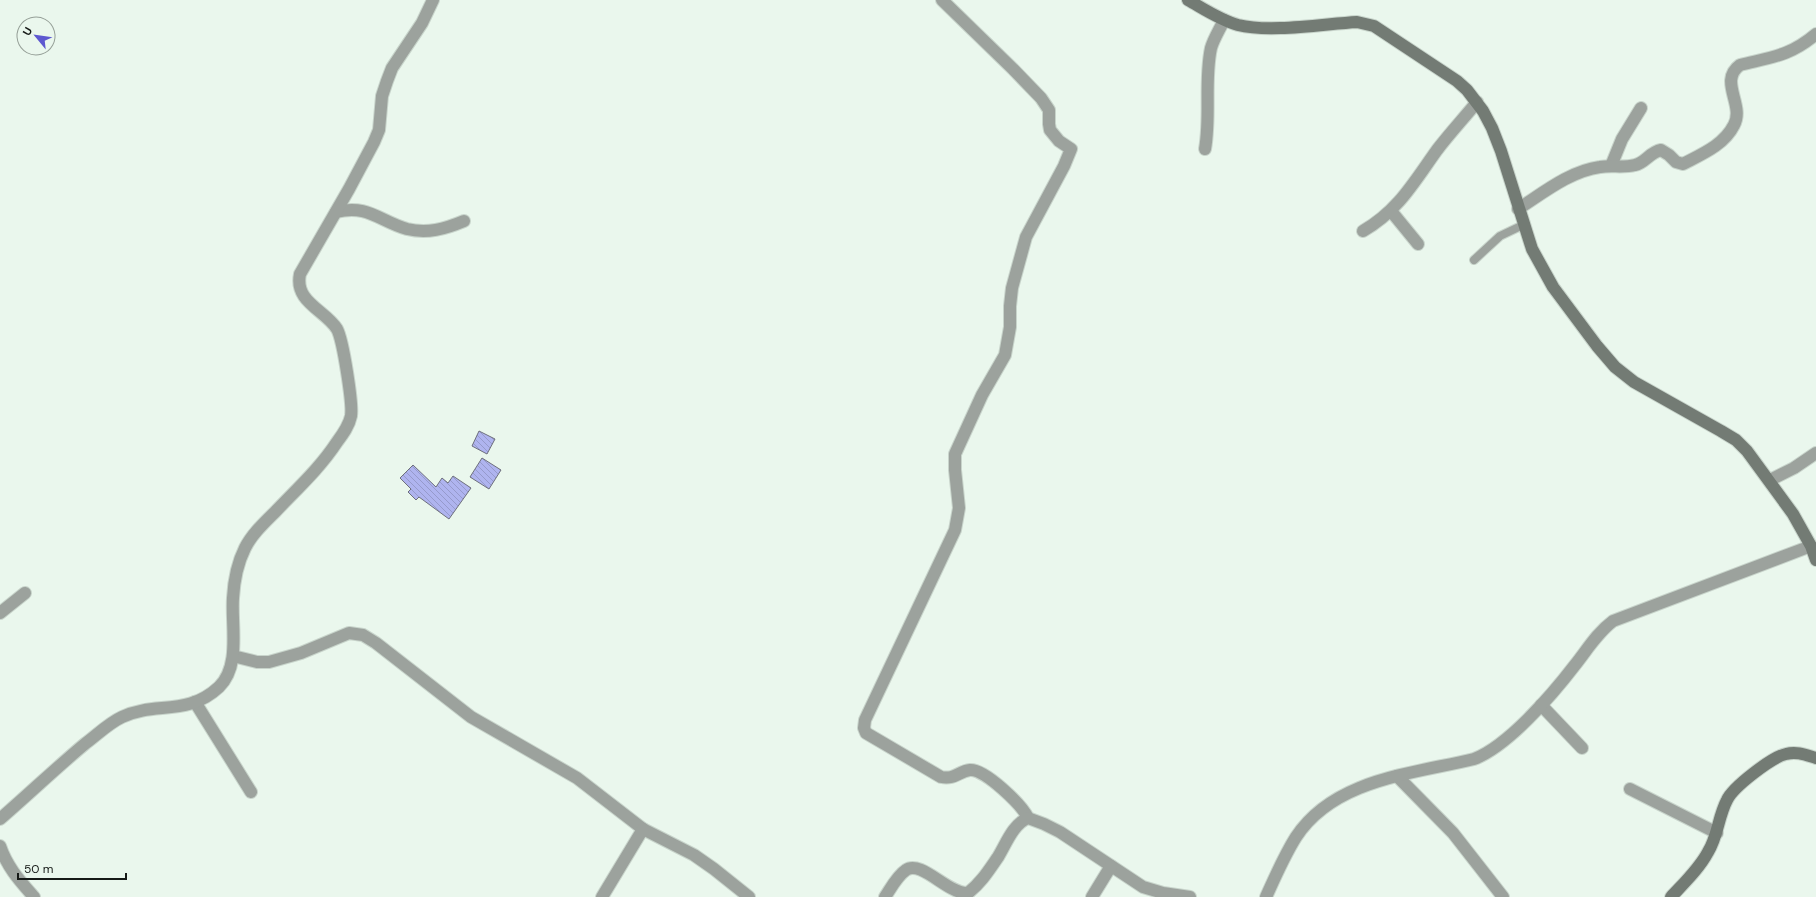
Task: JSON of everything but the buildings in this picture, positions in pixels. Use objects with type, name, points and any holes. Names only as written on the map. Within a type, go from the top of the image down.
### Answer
[{"type":"street","points":[[0,819],[72,754],[109,724],[124,716],[139,712],[176,707],[195,702],[210,694],[221,685],[227,676],[233,656],[233,598],[235,577],[242,554],[256,531],[321,464],[345,431],[351,416],[351,399],[341,338],[333,324],[309,303],[299,287],[300,274],[336,212],[379,130],[382,96],[392,68],[422,23],[433,0]]},
{"type":"street","points":[[942,0],[1013,68],[1041,98],[1048,107],[1048,124],[1050,130],[1059,141],[1071,149],[1064,166],[1026,237],[1012,288],[1010,327],[1005,355],[980,401],[955,454],[959,508],[956,530],[865,720],[864,728],[866,733],[941,777],[952,778],[969,770],[980,773],[1005,791],[1022,807],[1028,818],[1060,832],[1148,889],[1190,897]]},
{"type":"street","points":[[1188,0],[1224,20],[1245,26],[1268,28],[1357,22],[1366,23],[1374,26],[1457,81],[1477,102],[1492,128],[1532,249],[1553,286],[1597,346],[1615,367],[1634,382],[1736,440],[1747,451],[1770,480],[1793,514],[1811,546],[1816,560]]},
{"type":"street","points":[[1205,149],[1208,131],[1209,60],[1212,46],[1224,20]]},
{"type":"street","points":[[1518,209],[1563,180],[1577,173],[1596,168],[1636,165],[1642,162],[1653,152],[1661,150],[1670,155],[1676,162],[1683,164],[1718,144],[1731,131],[1737,119],[1730,79],[1735,69],[1740,65],[1788,53],[1806,43],[1816,34]]},
{"type":"street","points":[[1363,231],[1381,220],[1391,211],[1404,196],[1447,137],[1477,102]]},
{"type":"street","points":[[1611,166],[1622,140],[1641,108]]},
{"type":"street","points":[[336,212],[348,209],[358,210],[376,215],[407,229],[429,231],[450,227],[464,221]]},
{"type":"street","points":[[1391,211],[1418,244]]},
{"type":"street","points":[[1770,480],[1794,468],[1816,453]]},
{"type":"street","points":[[1266,897],[1288,850],[1308,822],[1339,797],[1356,789],[1397,776],[1483,756],[1506,738],[1541,705],[1568,674],[1594,639],[1613,621],[1811,546]]},
{"type":"street","points":[[0,613],[25,593]]},
{"type":"street","points":[[233,656],[257,662],[269,662],[301,653],[349,633],[363,635],[376,642],[471,717],[577,778],[643,829],[694,855],[749,897]]},
{"type":"street","points":[[195,702],[251,792]]},
{"type":"street","points":[[1541,705],[1582,748]]},
{"type":"street","points":[[1671,897],[1702,862],[1717,833],[1723,808],[1731,793],[1737,786],[1785,754],[1802,753],[1816,758]]},
{"type":"street","points":[[1397,776],[1453,833],[1503,897]]},
{"type":"street","points":[[1630,789],[1717,833]]},
{"type":"street","points":[[885,897],[903,873],[911,867],[917,867],[958,892],[968,893],[987,873],[1019,824],[1028,818]]},
{"type":"street","points":[[602,897],[643,829]]},
{"type":"street","points":[[0,846],[19,882],[34,897]]},
{"type":"street","points":[[1092,897],[1111,866]]},
{"type":"lane","points":[[1474,260],[1500,236],[1523,225]]}]
